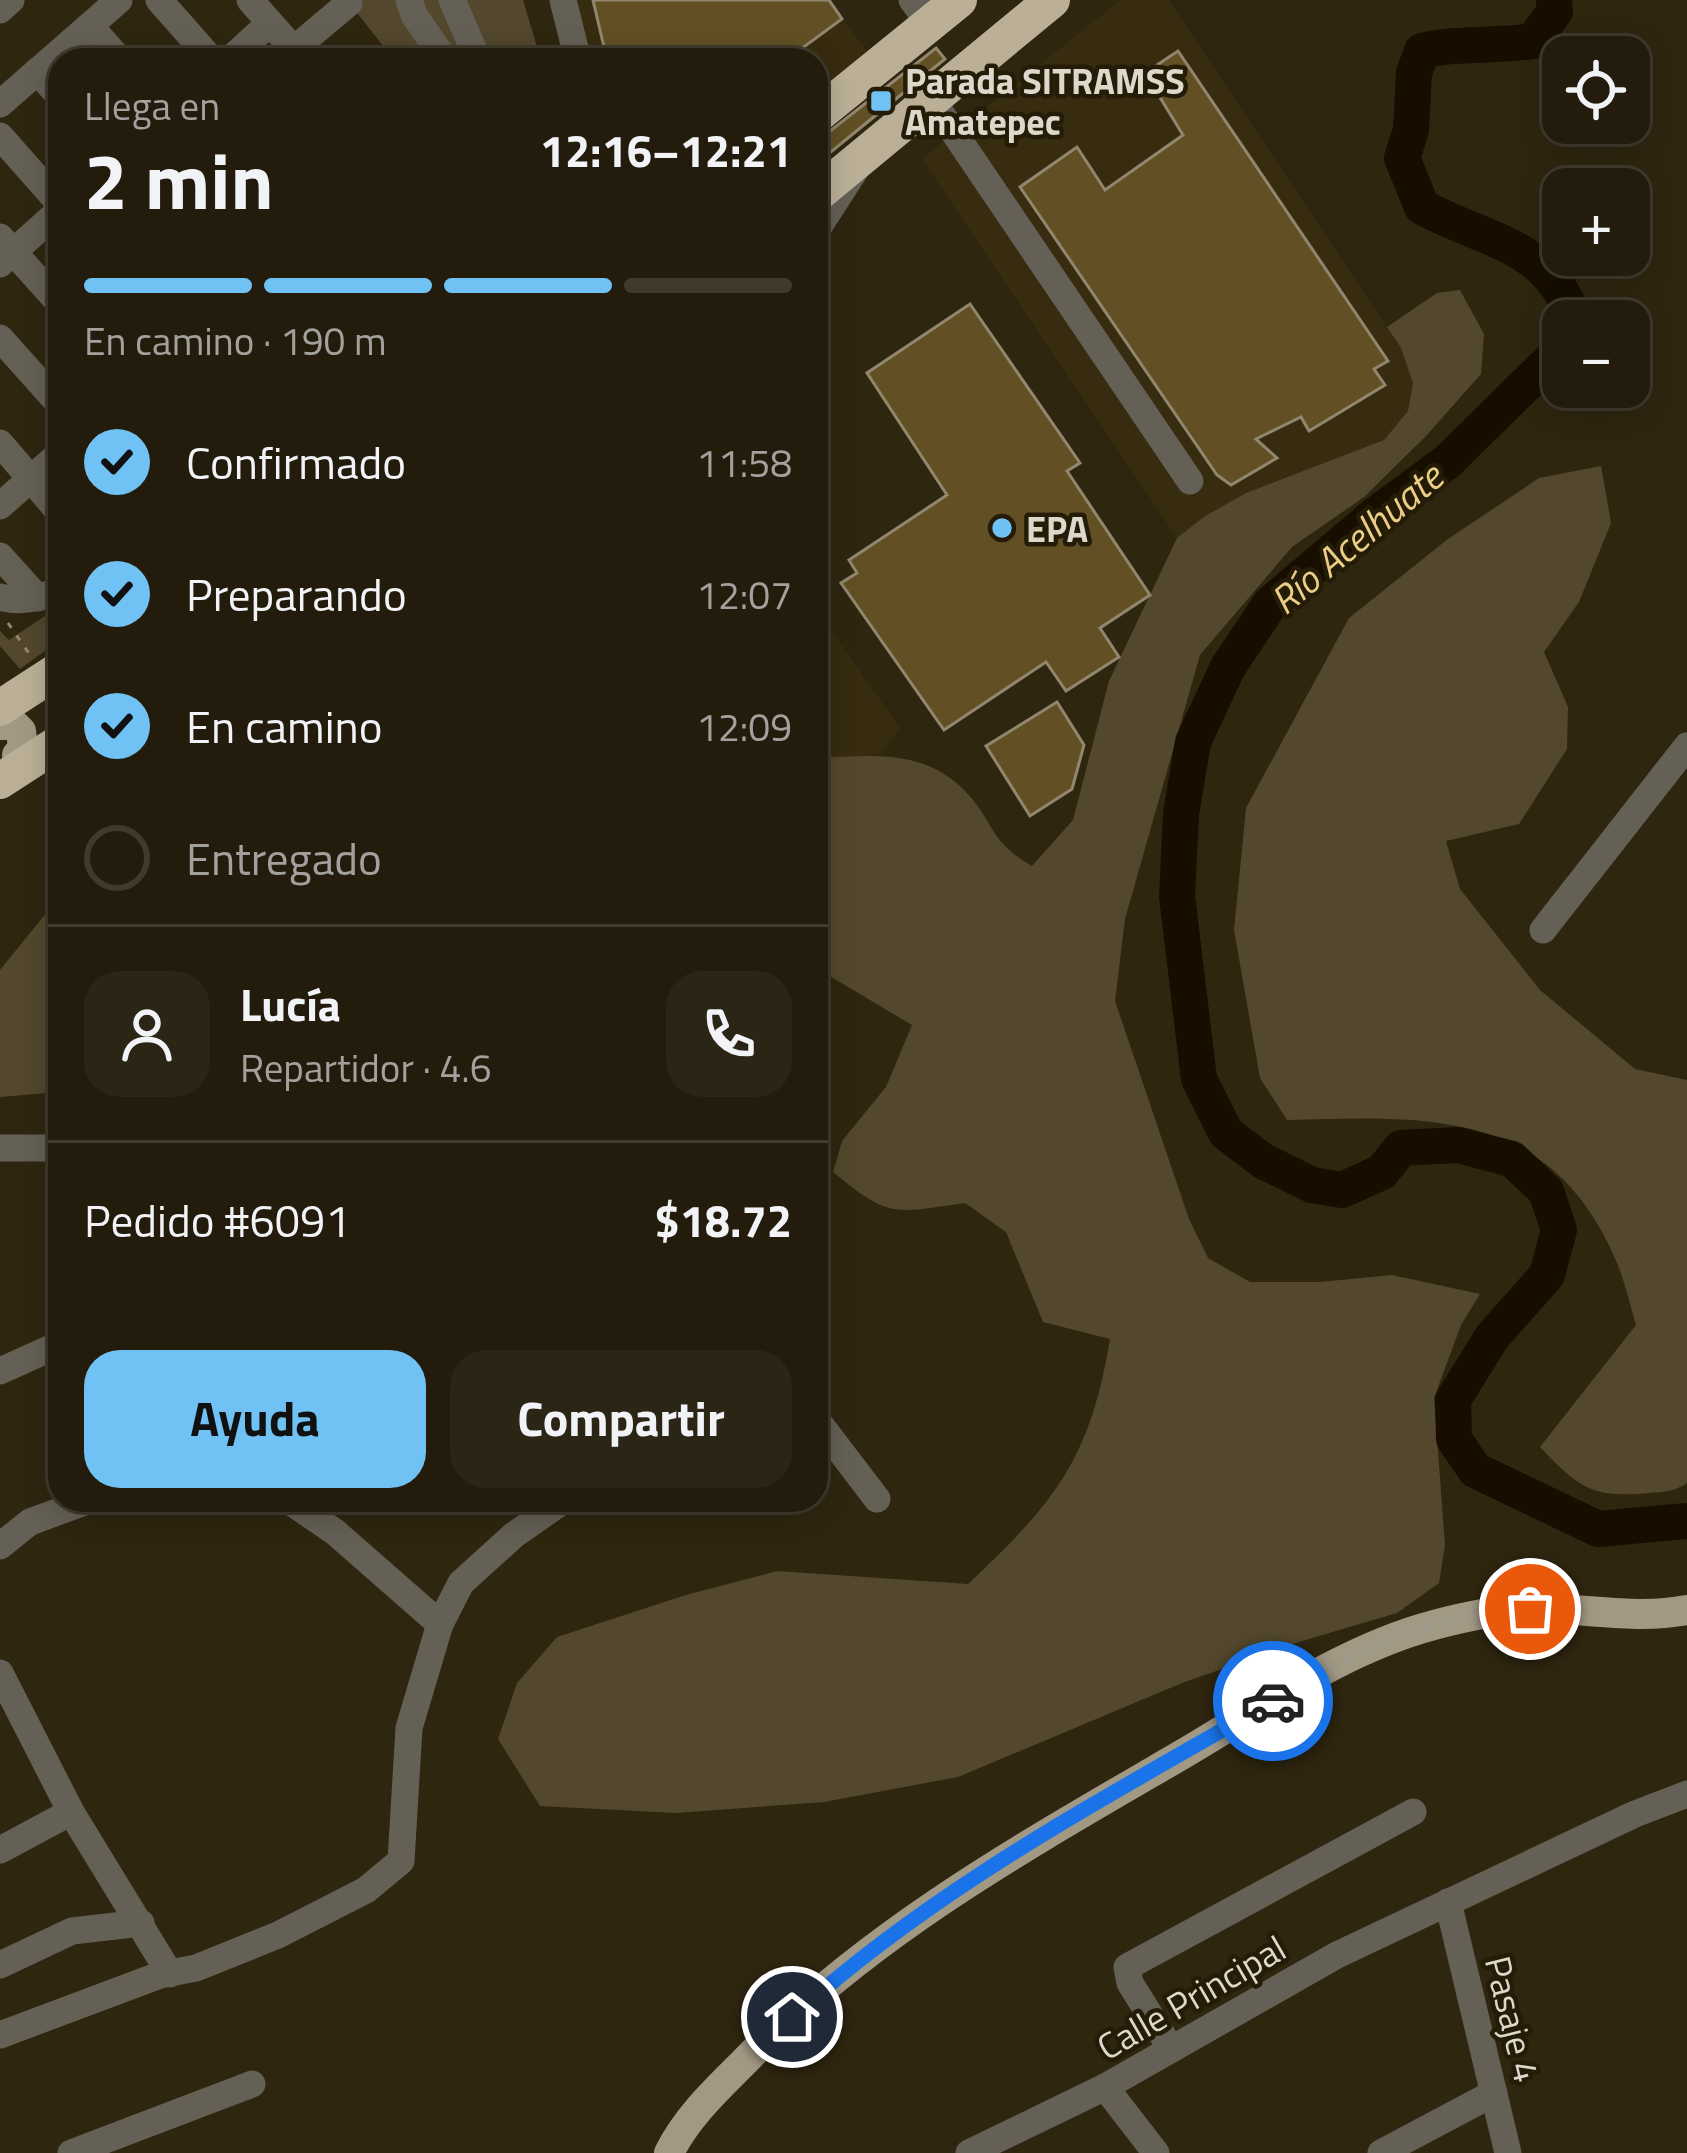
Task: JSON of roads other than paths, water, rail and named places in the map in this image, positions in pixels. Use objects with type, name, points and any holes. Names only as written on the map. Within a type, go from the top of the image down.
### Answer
[{"type":"highway","points":[[828,104],[921,12],[959,0]]},
{"type":"highway","points":[[828,185],[1052,0]]},
{"type":"highway","points":[[0,708],[48,681]]},
{"type":"highway","points":[[6,768],[48,748]]},
{"type":"main road","points":[[828,123],[980,0]]},
{"type":"main road","points":[[828,168],[1033,0]]},
{"type":"main road","points":[[0,725],[48,683]]},
{"type":"main road","points":[[0,725],[15,725],[21,731],[23,748],[6,768]]},
{"type":"main road","points":[[6,768],[48,735]]},
{"type":"main road","points":[[669,2153],[688,2121],[762,2043],[850,1964],[909,1919],[978,1873],[1347,1658],[1436,1624],[1507,1611],[1554,1609],[1629,1616],[1687,1610]]},
{"type":"street","points":[[0,10],[11,0]]},
{"type":"street","points":[[65,48],[119,0]]},
{"type":"street","points":[[159,0],[201,48]]},
{"type":"street","points":[[250,0],[292,48]]},
{"type":"street","points":[[409,0],[413,15],[436,48]]},
{"type":"street","points":[[452,0],[473,48]]},
{"type":"street","points":[[563,0],[575,48]]},
{"type":"street","points":[[305,48],[349,3]]},
{"type":"street","points":[[242,48],[270,23]]},
{"type":"street","points":[[90,26],[109,48]]},
{"type":"street","points":[[3,96],[48,62]]},
{"type":"street","points":[[38,71],[48,83]]},
{"type":"street","points":[[932,100],[1190,481]]},
{"type":"street","points":[[0,136],[48,193]]},
{"type":"street","points":[[828,211],[860,160]]},
{"type":"street","points":[[48,216],[4,251],[48,293]]},
{"type":"street","points":[[0,338],[48,392]]},
{"type":"street","points":[[0,443],[48,499]]},
{"type":"street","points":[[0,506],[48,464]]},
{"type":"street","points":[[0,556],[48,593]]},
{"type":"street","points":[[0,597],[13,601],[48,594]]},
{"type":"street","points":[[1543,930],[1687,746]]},
{"type":"street","points":[[0,1148],[48,1148]]},
{"type":"street","points":[[0,1370],[48,1349]]},
{"type":"street","points":[[828,1435],[877,1499]]},
{"type":"street","points":[[0,1546],[31,1522],[58,1512]]},
{"type":"street","points":[[306,1512],[440,1624]]},
{"type":"street","points":[[0,2035],[278,1935],[346,1901],[401,1861],[409,1729],[440,1624],[461,1583],[547,1512]]},
{"type":"street","points":[[0,1673],[71,1812],[170,1974]]},
{"type":"street","name":"Calle Principal","points":[[969,2153],[1006,2145],[1303,1972],[1687,1794]]},
{"type":"street","points":[[0,1850],[71,1812]]},
{"type":"street","points":[[1172,2049],[1130,1983],[1127,1967],[1413,1812]]},
{"type":"street","name":"Pasaje 4","points":[[1448,1902],[1508,2153]]},
{"type":"street","points":[[0,1965],[72,1930],[141,1923]]},
{"type":"street","points":[[71,2153],[252,2084]]},
{"type":"street","points":[[1106,2087],[1156,2153]]},
{"type":"street","points":[[1381,2153],[1494,2093]]},
{"type":"waterway","name":"Río Acelhuate","points":[[1554,0],[1555,11],[1533,41],[1422,51],[1414,73],[1411,130],[1402,158],[1422,207],[1532,260],[1565,300]]},
{"type":"waterway","name":"Río Acelhuate","points":[[1542,369],[1447,462],[1375,515],[1270,604],[1228,667],[1193,742],[1181,814],[1177,896],[1199,1079],[1226,1133],[1263,1161],[1312,1185],[1342,1190],[1382,1172],[1401,1148],[1458,1145],[1512,1159],[1546,1191],[1559,1230],[1547,1275],[1492,1337],[1453,1400],[1454,1439],[1475,1470],[1598,1529],[1687,1521]]},
{"type":"place","name":"Parada SITRAMSS Amatepec","points":[[881,101]]},
{"type":"place","name":"EPA","points":[[1002,528]]}]
